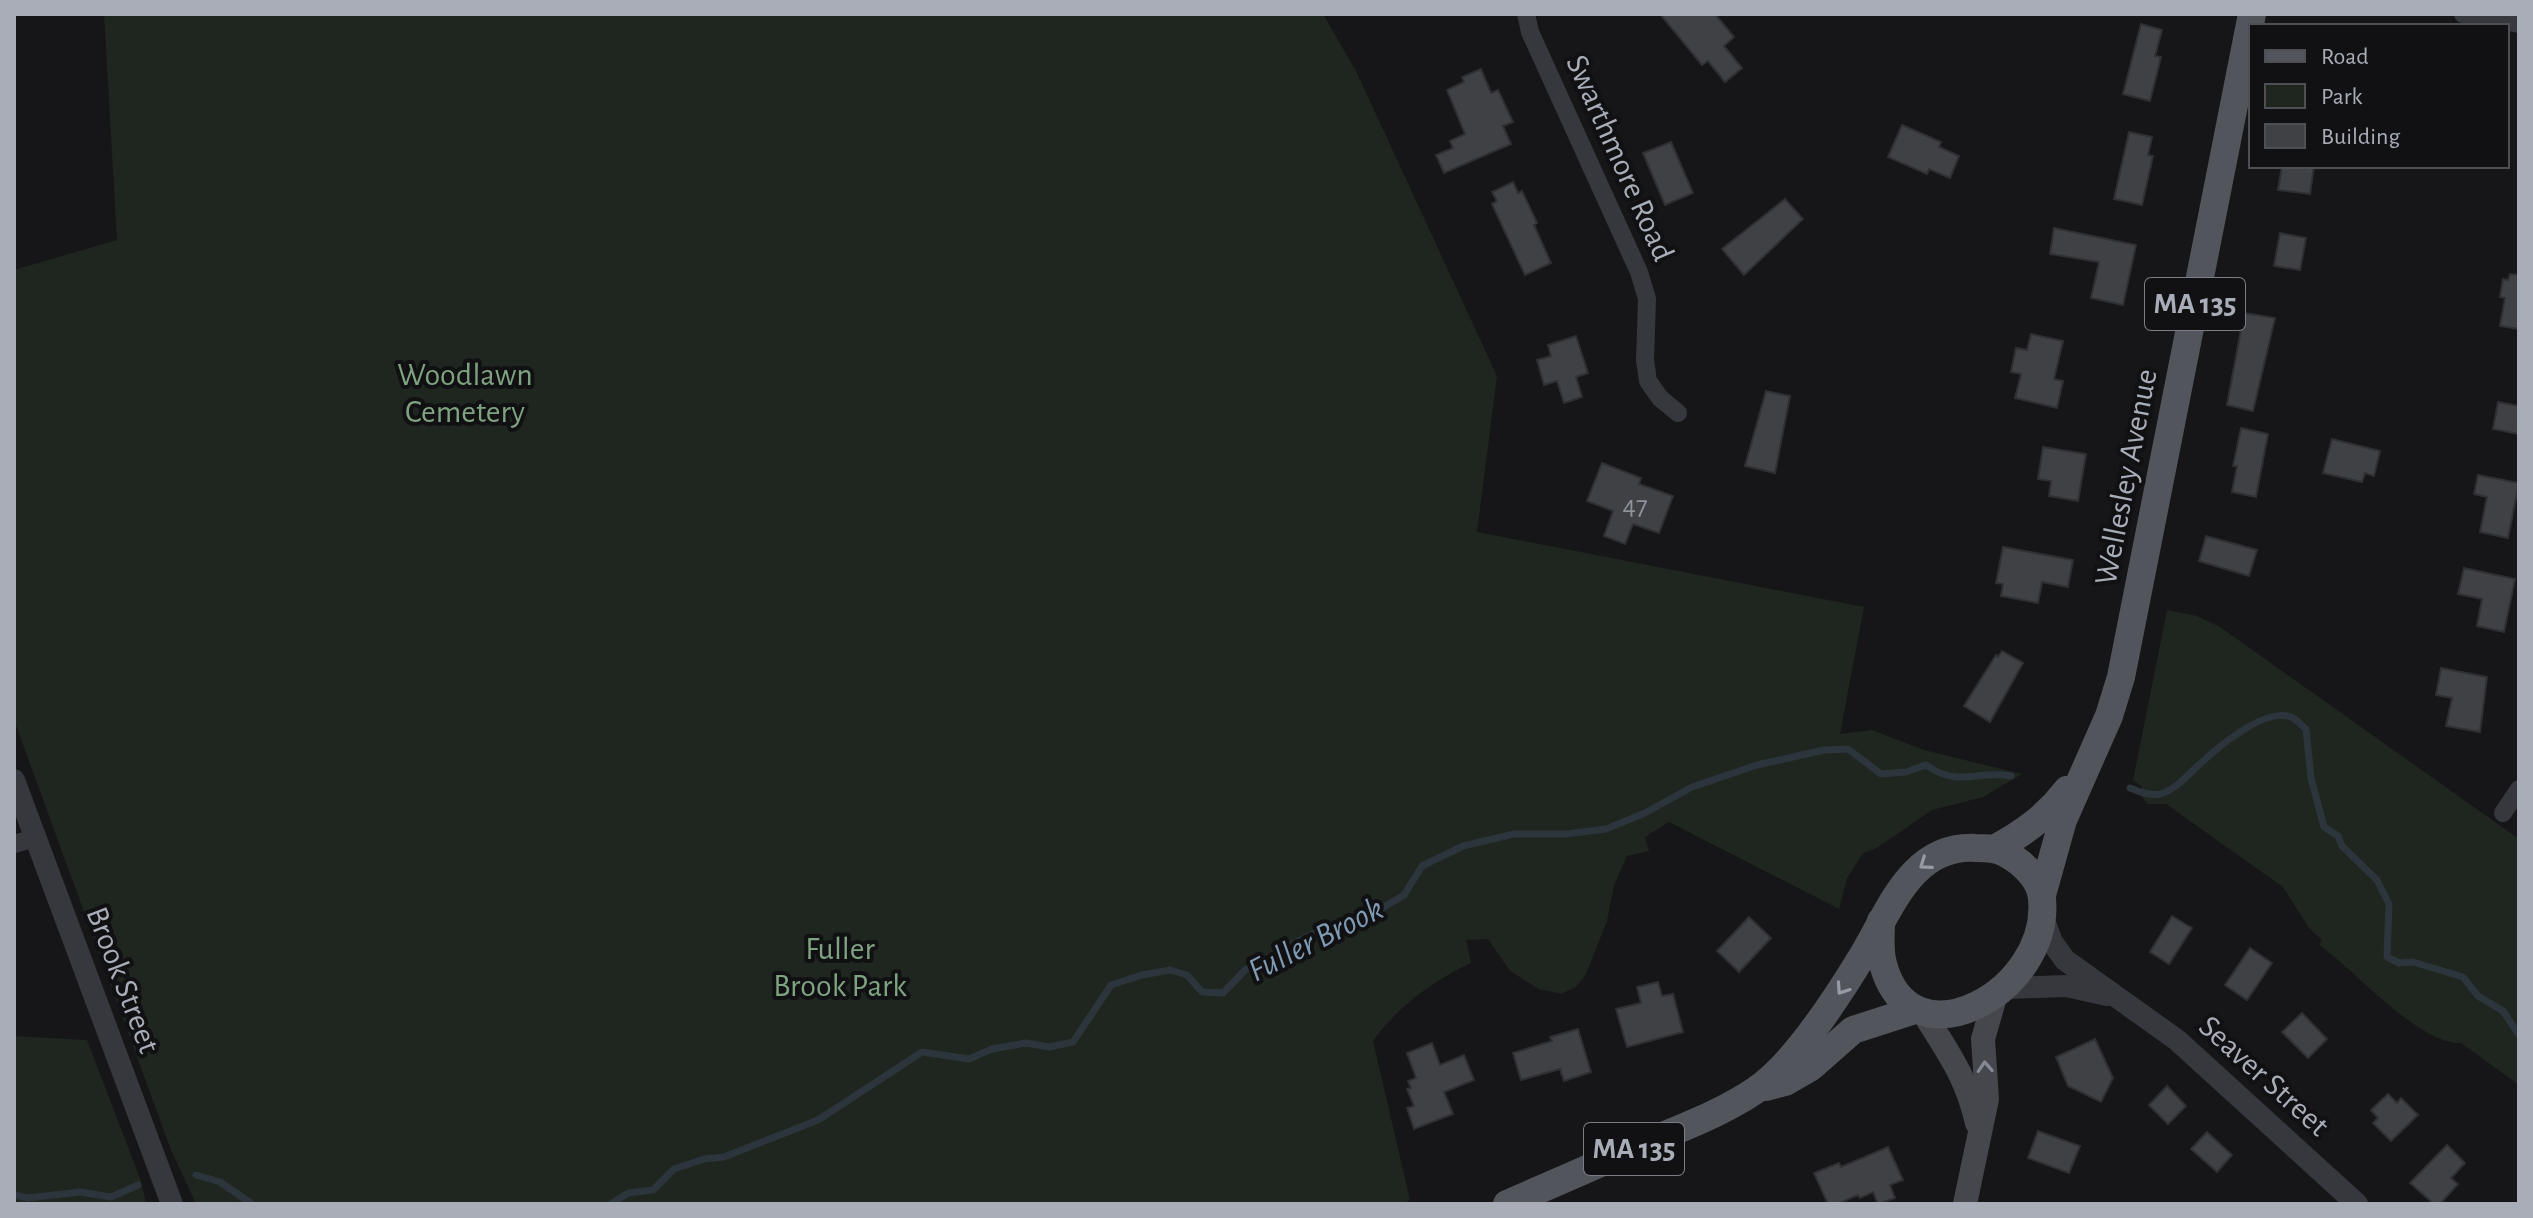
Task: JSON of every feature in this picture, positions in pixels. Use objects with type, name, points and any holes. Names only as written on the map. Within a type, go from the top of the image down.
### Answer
[{"type":"main road","name":"Wellesley Avenue","points":[[2042,905],[2063,820],[2109,716],[2121,677],[2249,29]]},
{"type":"main road","name":"MA 135","points":[[1758,1089],[1826,1013],[1860,961],[1893,898],[1913,872],[1935,856],[1963,847],[1994,849],[2023,833],[2045,816],[2085,767]]},
{"type":"main road","points":[[1994,849],[2032,875],[2042,905]]},
{"type":"main road","name":"MA 135","points":[[1507,1204],[1716,1113],[1758,1089],[1785,1082],[1811,1067],[1853,1030],[1919,1011],[1942,1015],[2000,992],[2015,978],[2040,933],[2042,905]]},
{"type":"main road","points":[[1881,921],[1881,956],[1885,972],[1903,1000],[1919,1011],[1958,1064],[1971,1098],[1980,1138]]},
{"type":"main road","points":[[1965,1204],[1987,1099],[1983,1039],[2000,992]]},
{"type":"street","name":"Swarthmore Road","points":[[1526,14],[1530,32],[1639,272],[1647,299],[1645,360],[1648,381],[1660,398],[1678,413]]},
{"type":"street","points":[[2463,14],[2519,24]]},
{"type":"street","name":"Brook Street","points":[[14,780],[25,841],[172,1204]]},
{"type":"street","points":[[2503,813],[2519,789]]},
{"type":"street","name":"Seaver Street","points":[[2042,905],[2052,942],[2065,960],[2197,1057],[2357,1204]]},
{"type":"street","name":"Seaver Street","points":[[2000,992],[2066,986],[2123,1001]]},
{"type":"green space","name":"Woodlawn Cemetery","points":[[104,14],[1323,14],[1356,71],[1497,376],[1477,532],[1864,607],[1840,734],[1872,730],[1924,750],[2022,774],[1983,797],[1932,810],[1875,849],[1863,853],[1847,878],[1839,909],[1669,822],[1645,837],[1649,851],[1627,856],[1614,885],[1607,921],[1586,974],[1576,987],[1561,994],[1539,989],[1510,971],[1488,939],[1466,940],[1471,963],[1417,996],[1393,1017],[1373,1041],[1410,1200],[1402,1204],[196,1204],[171,1150],[14,720],[14,270],[117,240]]},
{"type":"green space","points":[[2167,610],[2197,616],[2220,627],[2519,839],[2519,1085],[2461,1043],[2426,1032],[2387,1004],[2319,945],[2322,940],[2309,928],[2283,887],[2166,804],[2148,804],[2141,796],[2142,787],[2133,780]]},
{"type":"green space","points":[[14,1036],[87,1040],[141,1181],[146,1204],[14,1204]]},
{"type":"building","points":[[1660,14],[1715,14],[1734,37],[1724,46],[1742,68],[1725,82],[1708,61],[1702,65]]},
{"type":"building","points":[[2141,24],[2162,30],[2155,56],[2161,57],[2150,101],[2123,94]]},
{"type":"building","points":[[1481,69],[1491,93],[1498,90],[1513,122],[1503,126],[1511,144],[1444,173],[1436,155],[1453,148],[1450,141],[1465,134],[1447,90],[1464,82],[1462,77]]},
{"type":"building","points":[[1902,125],[1941,142],[1939,147],[1959,156],[1950,178],[1929,169],[1927,174],[1888,157]]},
{"type":"building","points":[[2129,132],[2152,137],[2148,155],[2153,156],[2142,205],[2114,199]]},
{"type":"building","points":[[1671,142],[1693,193],[1665,205],[1643,153]]},
{"type":"building","points":[[2282,168],[2314,168],[2310,194],[2278,190]]},
{"type":"building","points":[[1513,182],[1518,193],[1522,191],[1551,263],[1525,275],[1492,204],[1497,201],[1492,192]]},
{"type":"building","points":[[1785,199],[1803,219],[1744,275],[1722,249]]},
{"type":"building","points":[[2054,228],[2136,245],[2123,305],[2091,298],[2099,262],[2050,254]]},
{"type":"building","points":[[2280,233],[2306,238],[2300,270],[2274,266]]},
{"type":"building","points":[[2510,274],[2519,275],[2519,329],[2500,326],[2505,298],[2500,297],[2503,279],[2508,280]]},
{"type":"building","points":[[2244,313],[2275,318],[2253,411],[2227,405]]},
{"type":"building","points":[[2031,334],[2063,341],[2054,379],[2063,381],[2057,408],[2015,398],[2021,374],[2011,372],[2016,348],[2027,350]]},
{"type":"building","points":[[1576,336],[1588,373],[1576,377],[1582,397],[1564,403],[1557,381],[1544,385],[1537,360],[1551,356],[1548,345]]},
{"type":"building","points":[[1766,391],[1790,396],[1775,473],[1745,466]]},
{"type":"building","points":[[2498,402],[2519,406],[2519,434],[2493,429]]},
{"type":"building","points":[[2241,428],[2268,434],[2256,497],[2232,492],[2237,466],[2233,466]]},
{"type":"building","points":[[2332,439],[2380,451],[2374,476],[2365,473],[2362,482],[2323,473]]},
{"type":"building","points":[[2043,447],[2086,454],[2078,501],[2049,496],[2051,481],[2038,479]]},
{"type":"building","points":[[1602,463],[1641,478],[1639,484],[1673,496],[1659,533],[1633,524],[1625,544],[1604,536],[1613,511],[1587,501]]},
{"type":"building","points":[[2478,475],[2519,483],[2508,538],[2480,532],[2487,497],[2474,494]]},
{"type":"building","points":[[2206,536],[2257,550],[2249,576],[2199,561]]},
{"type":"building","points":[[2003,547],[2073,560],[2068,587],[2042,582],[2038,603],[2001,596],[2003,584],[1996,583]]},
{"type":"building","points":[[2464,568],[2515,579],[2504,632],[2477,626],[2482,599],[2458,594]]},
{"type":"building","points":[[2002,651],[2023,663],[1990,722],[1964,706],[1996,655],[1998,657]]},
{"type":"building","points":[[2441,668],[2487,677],[2480,732],[2446,726],[2452,698],[2436,695]]},
{"type":"building","points":[[2172,916],[2192,928],[2169,964],[2150,952]]},
{"type":"building","points":[[1749,917],[1771,938],[1739,972],[1717,951]]},
{"type":"building","points":[[2250,948],[2272,963],[2247,1000],[2225,985]]},
{"type":"building","points":[[1658,982],[1662,996],[1673,994],[1683,1032],[1627,1047],[1616,1009],[1641,1003],[1637,987]]},
{"type":"building","points":[[2302,1013],[2327,1039],[2308,1058],[2282,1032]]},
{"type":"building","points":[[1578,1029],[1591,1072],[1564,1081],[1560,1069],[1521,1080],[1513,1053]]},
{"type":"building","points":[[2095,1039],[2113,1078],[2101,1102],[2068,1086],[2056,1057]]},
{"type":"building","points":[[1432,1043],[1440,1065],[1464,1055],[1474,1080],[1444,1092],[1453,1114],[1414,1129],[1407,1108],[1414,1106],[1407,1089],[1411,1088],[1408,1081],[1416,1078],[1407,1053]]},
{"type":"building","points":[[2167,1086],[2186,1106],[2168,1124],[2149,1105]]},
{"type":"building","points":[[2388,1094],[2397,1103],[2401,1098],[2418,1115],[2391,1141],[2373,1123],[2378,1118],[2371,1110]]},
{"type":"building","points":[[2038,1131],[2080,1146],[2069,1173],[2028,1158]]},
{"type":"building","points":[[2207,1132],[2232,1155],[2217,1172],[2191,1149]]},
{"type":"building","points":[[2447,1145],[2465,1163],[2451,1178],[2458,1184],[2440,1204],[2434,1204],[2410,1183]]},
{"type":"building","points":[[1888,1147],[1903,1180],[1890,1185],[1895,1198],[1878,1204],[1873,1192],[1860,1198],[1858,1195],[1837,1204],[1828,1204],[1814,1173],[1839,1163],[1841,1167]]},
{"type":"waterway","name":"Fuller Brook","points":[[2130,788],[2152,794],[2166,792],[2242,730],[2280,715],[2293,718],[2306,729],[2311,778],[2324,827],[2338,836],[2342,846],[2377,880],[2389,904],[2387,957],[2399,963],[2413,962],[2463,977],[2478,996],[2503,1011],[2519,1035]]},
{"type":"waterway","name":"Fuller Brook","points":[[611,1204],[628,1193],[653,1190],[674,1169],[704,1159],[724,1157],[818,1120],[922,1052],[969,1059],[992,1049],[1026,1043],[1049,1047],[1073,1042],[1111,985],[1170,970],[1187,975],[1202,992],[1223,993],[1245,970],[1285,948],[1331,925],[1376,912],[1404,895],[1422,866],[1463,846],[1514,834],[1566,834],[1606,829],[1645,813],[1692,787],[1757,765],[1824,750],[1848,749],[1881,774],[1906,772],[1926,765],[1948,776],[2011,776]]},
{"type":"waterway","name":"Fuller Brook","points":[[196,1175],[220,1182],[252,1204]]},
{"type":"waterway","name":"Fuller Brook","points":[[14,1195],[28,1198],[80,1192],[111,1197],[138,1185]]},
{"type":"park label","name":"Fuller Brook Park","points":[[840,968]]}]
